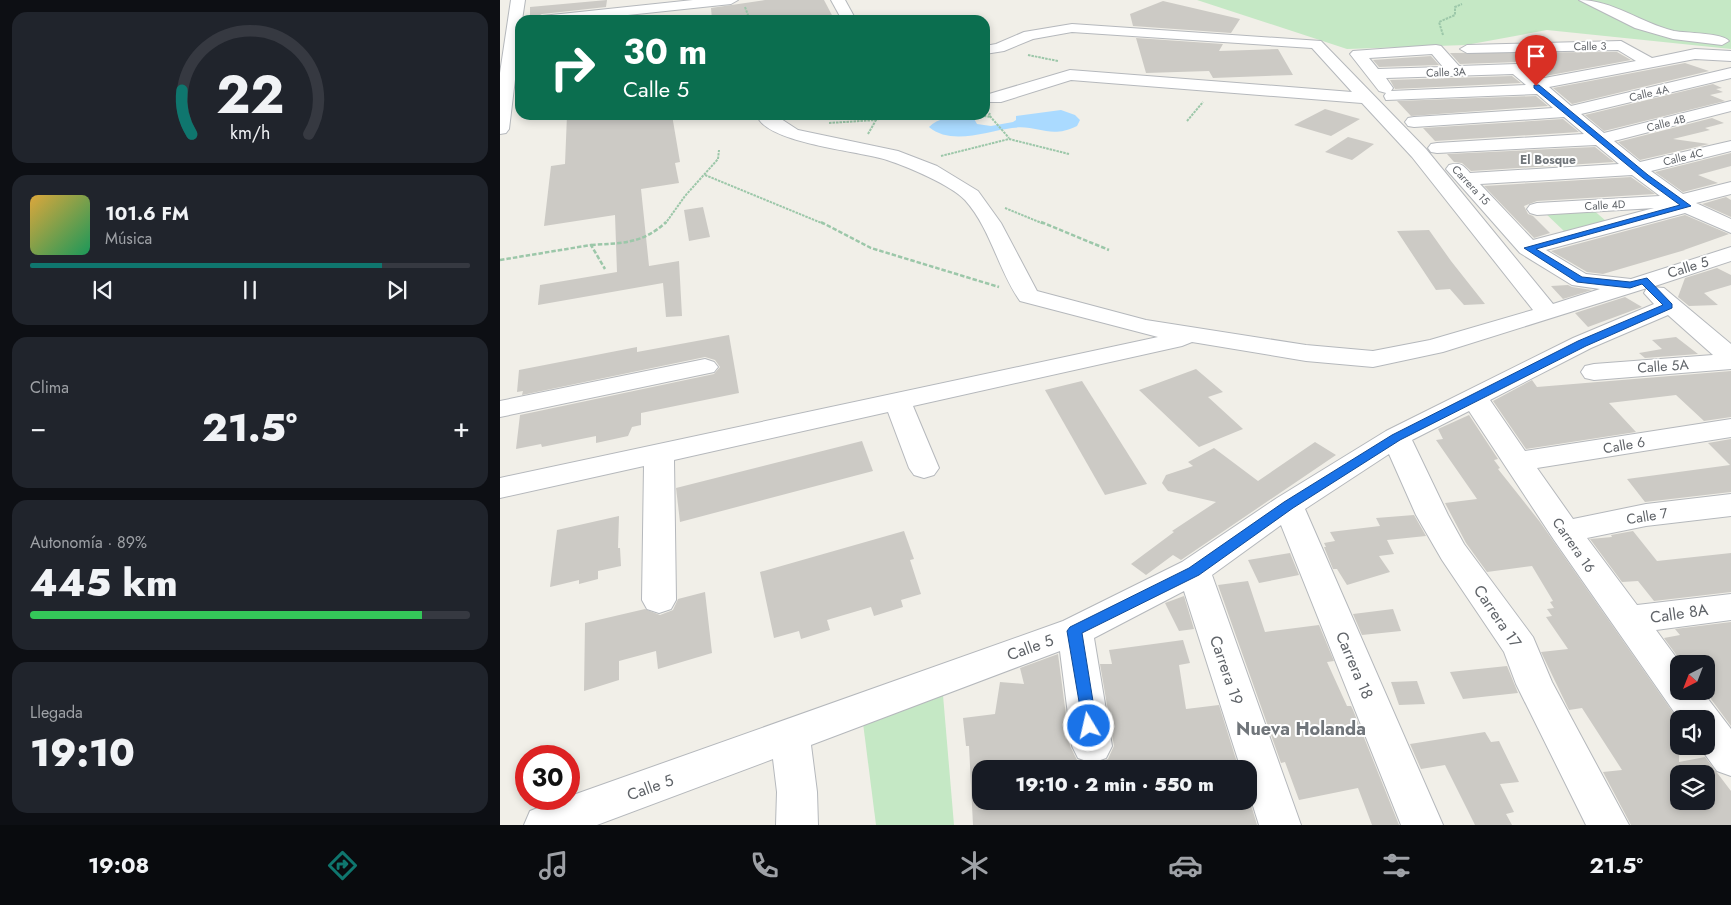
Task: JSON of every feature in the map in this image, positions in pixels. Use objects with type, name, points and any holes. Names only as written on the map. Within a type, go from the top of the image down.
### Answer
[{"type":"street","points":[[517,15],[518,0]]},
{"type":"street","points":[[567,15],[688,7],[731,0]]},
{"type":"street","points":[[838,0],[846,15]]},
{"type":"street","points":[[1586,0],[1640,25],[1673,35],[1731,42]]},
{"type":"street","points":[[992,49],[1029,35],[1072,28],[1316,44],[1419,153],[1548,313]]},
{"type":"street","points":[[515,34],[502,105],[515,109]]},
{"type":"street","name":"Calle 3","points":[[1467,49],[1621,46],[1648,62]]},
{"type":"street","name":"Carrera 15","points":[[1456,72],[1436,49],[1358,54],[1414,122],[1528,248]]},
{"type":"street","points":[[1695,54],[1731,67]]},
{"type":"street","points":[[1392,96],[1537,87],[1648,62],[1695,54],[1731,56]]},
{"type":"street","name":"Calle 3A","points":[[1374,74],[1517,70],[1537,87]]},
{"type":"street","points":[[1607,71],[1731,123]]},
{"type":"street","name":"Calle 4A","points":[[1414,122],[1566,112],[1731,73]]},
{"type":"street","points":[[995,98],[1070,75],[1367,98]]},
{"type":"street","points":[[1537,87],[1636,169],[1683,203],[1731,227]]},
{"type":"street","name":"Calle 4B","points":[[1437,148],[1601,140],[1731,106]]},
{"type":"street","points":[[770,120],[792,134],[891,155],[930,170],[971,195],[991,223],[1028,296]]},
{"type":"street","name":"Calle 4C","points":[[1465,179],[1636,169],[1731,146]]},
{"type":"street","name":"Calle 4D","points":[[1528,248],[1566,239],[1731,188]]},
{"type":"street","name":"Calle 4D","points":[[1566,239],[1537,209],[1683,203]]},
{"type":"street","points":[[1528,248],[1580,280],[1637,283],[1669,306],[1731,357]]},
{"type":"street","name":"Calle 5","points":[[1028,296],[1144,327],[1306,353],[1373,359],[1434,347],[1548,313],[1731,254]]},
{"type":"street","name":"Calle 5","points":[[545,825],[1075,631],[1194,571],[1288,505],[1396,438],[1582,343],[1669,306]]},
{"type":"street","points":[[500,488],[1199,335]]},
{"type":"street","name":"Calle 5A","points":[[1594,372],[1731,361]]},
{"type":"street","points":[[500,410],[705,367]]},
{"type":"street","name":"Carrera 16","points":[[1474,397],[1565,532],[1670,677]]},
{"type":"street","points":[[898,402],[924,468]]},
{"type":"street","name":"Calle 6","points":[[1518,462],[1731,428]]},
{"type":"street","name":"Carrera 17","points":[[1396,438],[1432,515],[1453,552],[1520,647],[1534,684],[1578,772],[1608,825]]},
{"type":"street","points":[[659,454],[659,600]]},
{"type":"street","name":"Carrera 18","points":[[1288,505],[1422,825]]},
{"type":"street","name":"Calle 7","points":[[1565,532],[1646,515],[1731,505]]},
{"type":"street","name":"Carrera 19","points":[[1194,571],[1280,825]]},
{"type":"street","name":"Calle 8A","points":[[1628,620],[1731,607]]},
{"type":"street","points":[[1075,631],[1092,746]]},
{"type":"street","points":[[790,736],[796,792],[797,825]]},
{"type":"street","points":[[1715,738],[1731,759]]},
{"type":"path","points":[[992,49],[1072,63],[1103,77]]},
{"type":"path","points":[[829,123],[876,120]]},
{"type":"path","points":[[996,124],[1010,139]]},
{"type":"path","points":[[912,163],[1010,139],[1069,154]]},
{"type":"path","points":[[500,260],[590,245],[628,242],[653,235],[671,218],[685,196],[718,160],[719,150]]},
{"type":"path","points":[[705,174],[835,228],[871,248],[1028,296]]},
{"type":"path","points":[[971,195],[1109,250]]},
{"type":"path","points":[[590,245],[605,269]]},
{"type":"green space","points":[[1197,0],[1731,0],[1731,49],[1547,30],[1466,45],[1347,49]]},
{"type":"green space","points":[[1591,208],[1606,221],[1565,232],[1543,211]]},
{"type":"green space","points":[[943,695],[954,825],[876,825],[863,723]]},
{"type":"water","points":[[1061,110],[1075,115],[1080,120],[1077,126],[1059,132],[1021,127],[970,136],[948,136],[938,133],[929,127],[940,120],[975,120],[977,124],[991,126],[1013,122],[1016,120],[1016,116]]},
{"type":"building","points":[[607,0],[606,7],[540,15],[530,15],[530,7]]},
{"type":"building","points":[[765,0],[824,0],[832,15],[712,15],[711,8]]},
{"type":"building","points":[[1163,1],[1240,19],[1231,33],[1133,26],[1130,14]]},
{"type":"building","points":[[1136,38],[1223,44],[1219,51],[1278,49],[1293,75],[1213,78],[1209,71],[1146,73]]},
{"type":"building","points":[[1617,52],[1631,60],[1540,77],[1518,62],[1460,64],[1450,53]]},
{"type":"building","points":[[1431,56],[1439,65],[1379,67],[1373,60]]},
{"type":"building","points":[[1685,63],[1709,71],[1572,104],[1553,88]]},
{"type":"building","points":[[1512,76],[1521,83],[1395,89],[1390,80]]},
{"type":"building","points":[[1713,84],[1722,88],[1716,89],[1723,92],[1710,95],[1725,101],[1604,131],[1585,115]]},
{"type":"building","points":[[1536,96],[1548,106],[1411,116],[1397,101]]},
{"type":"building","points":[[1325,109],[1360,119],[1331,136],[1294,125]]},
{"type":"building","points":[[1712,118],[1724,123],[1705,128],[1710,130],[1673,139],[1709,144],[1640,160],[1618,142]]},
{"type":"building","points":[[1563,119],[1579,132],[1435,141],[1423,128]]},
{"type":"building","points":[[567,120],[673,120],[680,162],[675,163],[679,183],[641,189],[649,266],[679,261],[682,316],[666,317],[663,283],[538,305],[540,285],[617,272],[615,215],[544,226],[551,166],[565,164]]},
{"type":"building","points":[[1348,137],[1374,144],[1352,160],[1325,152]]},
{"type":"building","points":[[1595,147],[1614,162],[1471,171],[1462,163],[1454,162],[1447,154]]},
{"type":"building","points":[[1731,153],[1731,166],[1698,175],[1718,183],[1683,192],[1655,172]]},
{"type":"building","points":[[1631,177],[1655,194],[1537,201],[1524,206],[1528,214],[1533,216],[1550,233],[1534,238],[1484,186]]},
{"type":"building","points":[[1726,197],[1731,200],[1731,217],[1702,204]]},
{"type":"building","points":[[703,207],[710,237],[689,241],[684,210]]},
{"type":"building","points":[[1685,215],[1729,234],[1685,250],[1603,274],[1587,272],[1551,251]]},
{"type":"building","points":[[1429,230],[1485,304],[1464,305],[1450,289],[1436,290],[1397,231]]},
{"type":"building","points":[[1717,268],[1731,275],[1731,285],[1704,293],[1718,305],[1689,306],[1678,297],[1685,278]]},
{"type":"building","points":[[1568,285],[1592,290],[1563,299],[1551,286]]},
{"type":"building","points":[[1625,297],[1642,307],[1588,327],[1575,313]]},
{"type":"building","points":[[729,335],[739,393],[641,413],[641,425],[632,427],[628,436],[596,443],[596,436],[542,447],[541,444],[516,449],[520,415],[714,374],[720,367],[715,360],[705,357],[522,395],[523,391],[517,392],[519,370],[637,347],[637,352]]},
{"type":"building","points":[[1676,337],[1698,354],[1645,358],[1639,353],[1662,349],[1652,340]]},
{"type":"building","points":[[1196,369],[1223,392],[1208,397],[1243,429],[1199,447],[1139,390]]},
{"type":"building","points":[[1731,371],[1731,417],[1704,421],[1676,395],[1609,403],[1636,432],[1526,449],[1493,401],[1532,380],[1537,387]]},
{"type":"building","points":[[1082,381],[1147,484],[1105,495],[1045,390]]},
{"type":"building","points":[[1469,415],[1498,459],[1494,460],[1500,468],[1498,469],[1540,522],[1671,710],[1670,755],[1679,755],[1679,762],[1705,757],[1711,765],[1670,765],[1670,810],[1715,810],[1715,770],[1731,791],[1731,825],[1631,825],[1603,772],[1622,770],[1582,708],[1569,710],[1541,652],[1568,649],[1546,617],[1552,616],[1547,609],[1554,608],[1550,602],[1553,601],[1532,566],[1487,572],[1466,543],[1445,503],[1477,499],[1436,440],[1443,439],[1438,429]]},
{"type":"building","points":[[1731,439],[1731,492],[1645,502],[1627,479],[1730,465],[1708,443]]},
{"type":"building","points":[[862,441],[873,471],[680,522],[676,488]]},
{"type":"building","points":[[1315,442],[1336,455],[1181,560],[1173,555],[1146,575],[1131,564],[1174,532],[1172,531],[1216,502],[1168,491],[1162,483],[1166,475],[1193,466],[1188,462],[1214,448],[1258,481]]},
{"type":"building","points":[[1414,515],[1426,536],[1387,540],[1394,554],[1379,556],[1390,572],[1347,585],[1337,569],[1333,569],[1324,547],[1326,547],[1324,543],[1335,541],[1330,532],[1380,526],[1376,518]]},
{"type":"building","points":[[619,516],[618,548],[620,548],[621,566],[598,571],[598,579],[579,584],[579,580],[550,587],[557,530]]},
{"type":"building","points":[[904,531],[914,559],[910,560],[921,594],[901,600],[903,607],[874,616],[871,607],[827,620],[830,630],[801,639],[799,631],[774,638],[760,572]]},
{"type":"building","points":[[1633,531],[1657,561],[1731,553],[1731,592],[1654,601],[1638,581],[1622,582],[1590,539],[1612,537],[1611,535]]},
{"type":"building","points":[[1290,553],[1299,575],[1259,583],[1248,560]]},
{"type":"building","points":[[1248,581],[1265,632],[1319,625],[1334,661],[1327,662],[1347,706],[1351,706],[1353,710],[1399,825],[1372,825],[1358,788],[1299,800],[1285,762],[1281,763],[1218,585]]},
{"type":"building","points":[[705,592],[712,653],[658,669],[656,651],[619,661],[619,680],[584,691],[585,623],[645,609],[660,615],[673,610],[678,599]]},
{"type":"building","points":[[1184,596],[1194,629],[1179,631],[1165,603]]},
{"type":"building","points":[[1393,609],[1401,631],[1362,635],[1353,614]]},
{"type":"building","points":[[1731,622],[1731,726],[1712,700],[1715,700],[1715,655],[1676,655],[1664,638],[1680,635],[1675,629]]},
{"type":"building","points":[[1183,640],[1190,663],[1179,665],[1186,709],[1219,705],[1236,760],[1106,760],[1108,759],[1114,746],[1100,664],[1112,664],[1109,650]]},
{"type":"building","points":[[1058,654],[1070,746],[1077,760],[972,760],[972,805],[969,746],[966,746],[963,718],[995,714],[1000,682],[1024,684],[1020,668]]},
{"type":"building","points":[[1507,666],[1518,693],[1463,699],[1450,672]]},
{"type":"building","points":[[1417,681],[1425,704],[1399,705],[1391,682]]},
{"type":"building","points":[[1485,732],[1491,742],[1499,741],[1519,782],[1500,784],[1514,812],[1506,814],[1512,825],[1475,825],[1445,765],[1421,769],[1410,744]]},
{"type":"building","points":[[972,810],[1253,810],[1257,825],[973,825]]},
{"type":"district","name":"El Bosque","points":[[1548,160]]},
{"type":"district","name":"Nueva Holanda","points":[[1301,729]]},
{"type":"route","points":[[1089,726],[1075,631],[1194,571],[1288,505],[1396,438],[1582,343],[1669,306],[1644,280],[1630,285],[1602,280],[1580,280],[1528,248],[1566,239],[1620,222],[1687,206],[1646,177],[1536,86]]}]
